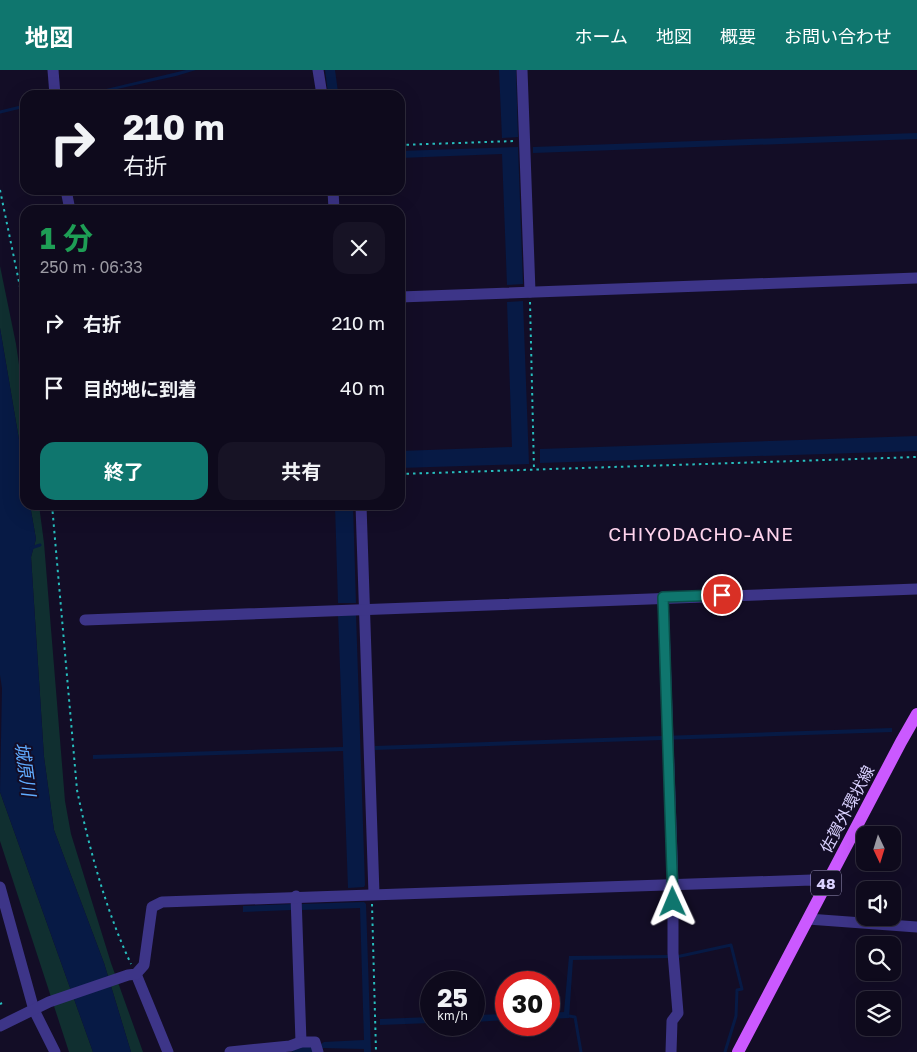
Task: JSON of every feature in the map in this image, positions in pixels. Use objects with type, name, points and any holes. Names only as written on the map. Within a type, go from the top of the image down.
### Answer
[{"type":"main road","name":"佐賀外環状線","points":[[738,1052],[917,714]]},
{"type":"street","points":[[52,70],[54,90]]},
{"type":"street","points":[[318,70],[321,90]]},
{"type":"street","points":[[522,70],[530,292]]},
{"type":"street","points":[[405,297],[917,278]]},
{"type":"street","points":[[361,510],[374,894]]},
{"type":"street","points":[[85,620],[364,608],[917,589]]},
{"type":"street","points":[[663,597],[673,884],[673,953],[678,1013],[672,1021],[670,1052]]},
{"type":"street","points":[[0,1026],[49,1002],[132,974],[144,965],[152,907],[162,902],[673,884],[812,880],[827,882]]},
{"type":"street","points":[[0,887],[34,1010],[55,1052]]},
{"type":"street","points":[[296,896],[301,1042]]},
{"type":"street","points":[[808,919],[917,927]]},
{"type":"street","points":[[132,974],[168,1052]]},
{"type":"street","points":[[230,1052],[290,1046],[301,1042],[315,1042],[318,1049]]},
{"type":"path","points":[[405,145],[524,141]]},
{"type":"path","points":[[0,190],[20,287]]},
{"type":"path","points":[[530,292],[534,470]]},
{"type":"path","points":[[405,474],[917,457]]},
{"type":"path","points":[[52,510],[77,790],[86,833],[132,974]]},
{"type":"path","points":[[374,894],[371,901],[376,1052]]},
{"type":"green space","points":[[0,266],[20,372],[20,446],[0,328]]},
{"type":"green space","points":[[31,510],[40,510],[44,543],[65,801],[71,834],[111,963],[143,1052],[131,1052],[104,963],[54,830],[44,757],[31,557],[36,539]]},
{"type":"green space","points":[[0,792],[93,1052],[69,1052],[0,841]]},
{"type":"water","points":[[186,70],[196,70],[113,90],[102,90]]},
{"type":"water","points":[[325,70],[335,70],[338,90],[328,90]]},
{"type":"water","points":[[499,70],[516,70],[518,137],[502,138]]},
{"type":"water","points":[[917,133],[917,139],[533,153],[533,147]]},
{"type":"water","points":[[518,147],[523,284],[507,285],[502,154],[405,158],[405,151]]},
{"type":"water","points":[[523,301],[529,464],[405,468],[405,451],[512,447],[507,302]]},
{"type":"water","name":"城原川","points":[[0,328],[20,446],[20,510],[31,510],[36,539],[31,557],[44,757],[54,830],[104,963],[131,1052],[93,1052],[0,792],[2,688],[0,675]]},
{"type":"water","points":[[917,436],[917,451],[540,463],[540,449]]},
{"type":"water","points":[[335,510],[353,510],[356,603],[338,603]]},
{"type":"water","points":[[356,614],[364,887],[348,888],[343,751],[93,759],[93,755],[343,747],[338,615]]},
{"type":"water","points":[[892,728],[892,732],[375,750],[375,746]]},
{"type":"water","points":[[364,902],[366,904],[371,1052],[364,1052],[364,1049],[323,1048],[315,1052],[292,1052],[294,1048],[324,1042],[364,1040],[360,908],[302,910],[301,904]]},
{"type":"water","points":[[292,904],[292,910],[243,912],[243,906]]},
{"type":"water","points":[[670,955],[670,958],[573,960],[569,1018],[560,1018],[560,1012],[564,1012],[569,956]]},
{"type":"water","points":[[495,1014],[495,1021],[485,1021],[485,1015]]},
{"type":"water","points":[[420,1017],[420,1023],[380,1025],[380,1019]]},
{"type":"waterway","points":[[0,112],[20,107]]},
{"type":"waterway","points":[[31,548],[40,545]]},
{"type":"waterway","points":[[676,957],[731,945],[742,989],[737,990],[736,1016],[725,1052]]},
{"type":"waterway","points":[[569,1016],[575,1017],[581,1052]]},
{"type":"district","name":"CHIYODACHO-ANE","points":[[701,533]]},
{"type":"route","points":[[673,902],[663,597],[722,595]]}]
